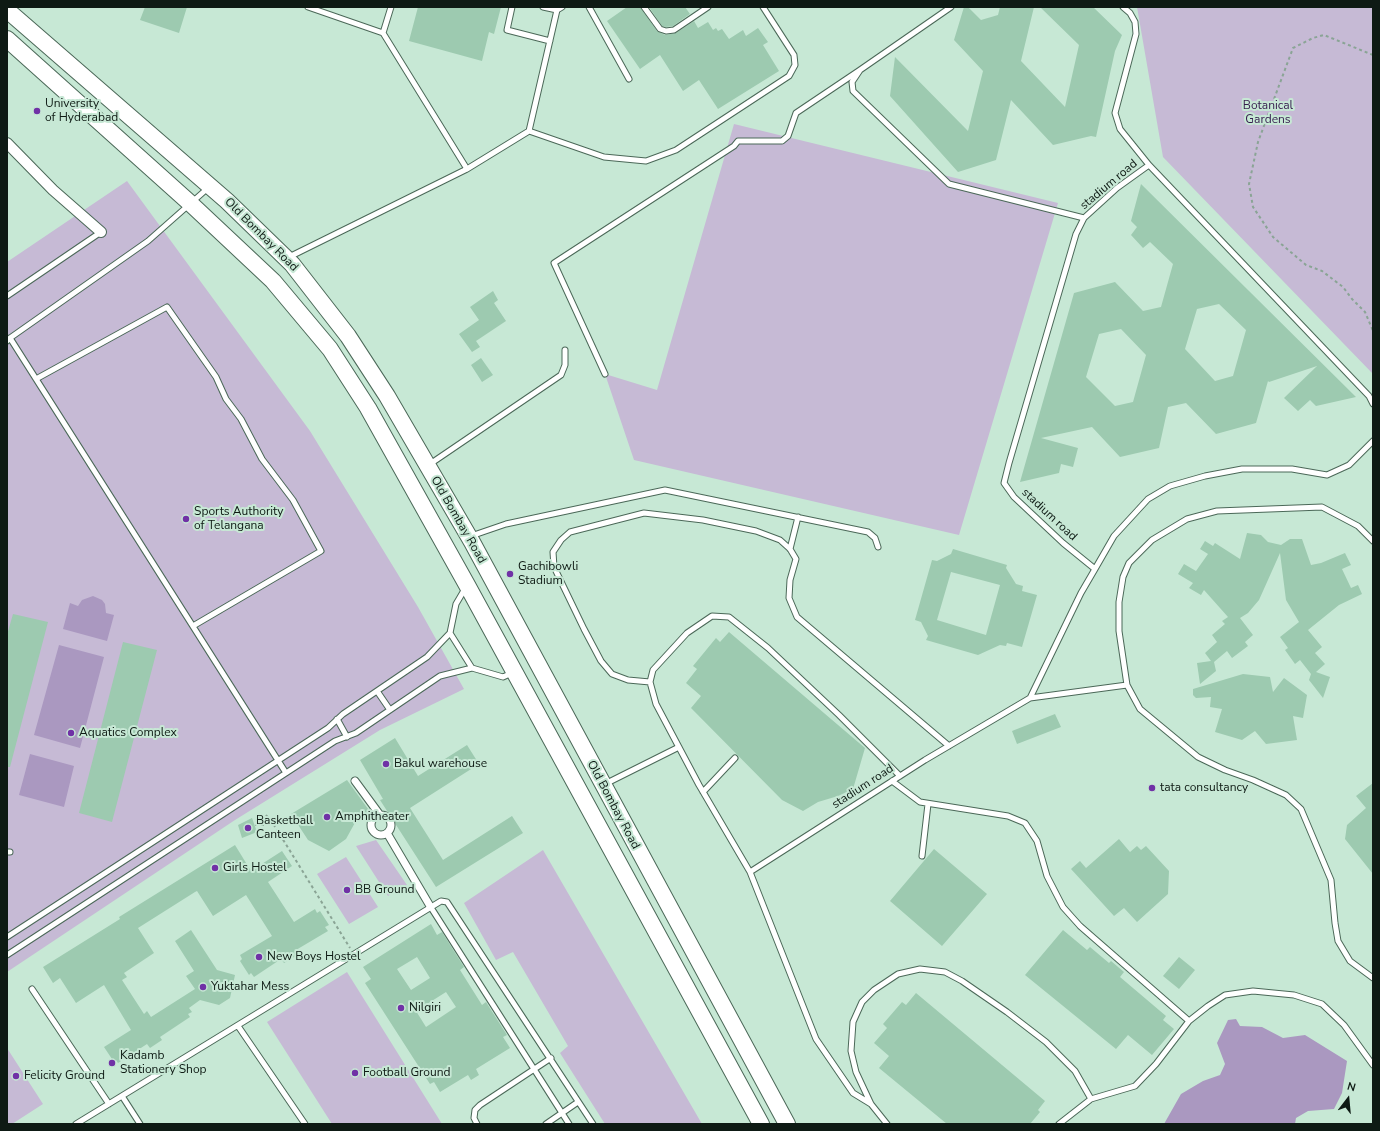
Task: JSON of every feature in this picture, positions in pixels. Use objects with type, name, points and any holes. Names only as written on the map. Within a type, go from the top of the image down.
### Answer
[{"type":"main road","name":"Old Bombay Road","points":[[7,10],[210,186],[286,258],[348,336],[387,396],[468,537],[787,1124]]},
{"type":"main road","name":"Old Bombay Road","points":[[7,39],[191,204],[273,281],[330,349],[368,408],[467,585],[761,1124]]},
{"type":"main road","points":[[490,628],[512,617]]},
{"type":"street","points":[[7,143],[53,190],[101,232]]},
{"type":"street","points":[[355,780],[380,815],[386,817],[390,822],[390,828],[387,833]]},
{"type":"street","points":[[380,815],[372,821],[372,830],[377,834],[387,833]]},
{"type":"street","points":[[387,833],[430,906]]},
{"type":"lane","points":[[308,7],[383,34],[467,169]]},
{"type":"lane","points":[[383,34],[391,7]]},
{"type":"lane","points":[[512,7],[506,30],[550,40]]},
{"type":"lane","points":[[543,7],[557,10],[562,7]]},
{"type":"lane","points":[[590,7],[629,79]]},
{"type":"lane","points":[[644,7],[660,29],[666,32],[674,30],[708,7]]},
{"type":"lane","points":[[529,131],[604,157],[646,161],[676,150],[789,76],[795,65],[794,55],[763,7]]},
{"type":"lane","points":[[604,374],[554,263],[734,146],[738,141],[782,141],[788,136],[796,113],[951,7]]},
{"type":"lane","points":[[1123,7],[1130,13],[1135,22],[1136,34],[1115,113],[1120,130],[1149,165]]},
{"type":"lane","points":[[286,258],[467,169],[529,131],[557,10]]},
{"type":"lane","points":[[860,70],[852,82],[853,91],[949,184],[1084,218]]},
{"type":"lane","name":"stadium road","points":[[1095,568],[1063,543],[1014,497],[1004,483],[1008,463],[1076,234],[1084,218],[1117,188],[1149,165],[1369,396],[1373,404]]},
{"type":"lane","points":[[210,186],[148,241],[9,340],[36,379],[286,773]]},
{"type":"lane","points":[[7,296],[101,232]]},
{"type":"lane","points":[[36,379],[166,307],[216,377],[226,399],[241,420],[262,459],[292,500],[321,551],[193,626]]},
{"type":"lane","points":[[427,466],[561,375],[565,365],[564,350]]},
{"type":"lane","points":[[1030,698],[1080,593],[1114,536],[1148,499],[1170,486],[1205,476],[1242,469],[1292,469],[1328,475],[1349,465],[1373,441]]},
{"type":"lane","points":[[468,537],[506,524],[665,490],[868,532],[875,538],[878,546]]},
{"type":"lane","points":[[1373,541],[1358,526],[1322,507],[1217,511],[1187,519],[1152,540],[1129,563],[1123,577],[1119,602],[1119,631],[1127,685],[1140,709],[1198,757],[1225,770],[1253,780],[1286,795],[1302,809],[1331,880],[1338,941],[1350,961],[1373,978]]},
{"type":"lane","points":[[650,682],[628,680],[612,674],[601,661],[554,567],[553,552],[561,540],[570,532],[644,513],[690,518],[756,530],[780,540],[790,549],[796,559],[790,580],[789,598],[797,618],[949,746]]},
{"type":"lane","points":[[790,549],[798,517]]},
{"type":"lane","points":[[7,937],[328,728],[337,719],[427,657],[450,634],[456,604],[467,585]]},
{"type":"lane","points":[[871,1104],[854,1093],[816,1039],[750,872],[703,792],[656,704],[650,682],[653,670],[687,633],[712,616],[729,617],[768,648],[834,710],[900,776]]},
{"type":"lane","points":[[450,634],[472,668]]},
{"type":"lane","points":[[7,955],[335,741],[356,733],[440,676],[472,668],[503,676],[514,672]]},
{"type":"lane","points":[[1030,698],[1127,685]]},
{"type":"lane","points":[[377,691],[390,710]]},
{"type":"lane","name":"stadium road","points":[[750,872],[900,776],[1030,698]]},
{"type":"lane","points":[[337,719],[347,736]]},
{"type":"lane","points":[[602,785],[679,747]]},
{"type":"lane","points":[[703,792],[735,758]]},
{"type":"lane","points":[[892,781],[920,802],[1008,816],[1025,823],[1037,841],[1046,876],[1063,907],[1080,926],[1189,1021]]},
{"type":"lane","points":[[922,856],[928,804]]},
{"type":"lane","points":[[76,1124],[238,1026],[437,902],[447,902],[593,1124]]},
{"type":"lane","points":[[430,906],[569,1124]]},
{"type":"lane","points":[[887,1124],[871,1104],[856,1072],[851,1051],[853,1022],[862,1002],[874,990],[898,974],[920,969],[945,972],[962,981],[1007,1012],[1046,1042],[1075,1071],[1091,1099]]},
{"type":"lane","points":[[32,989],[109,1104]]},
{"type":"lane","points":[[1059,1124],[1091,1099],[1135,1086],[1156,1064],[1189,1021],[1225,995],[1253,991],[1294,996],[1322,1004],[1344,1024],[1373,1065]]},
{"type":"lane","points":[[238,1026],[305,1124]]},
{"type":"lane","points":[[478,1124],[474,1118],[475,1110],[480,1105],[551,1058]]},
{"type":"lane","points":[[122,1096],[140,1124]]},
{"type":"lane","points":[[546,1124],[578,1102]]},
{"type":"path","points":[[1373,55],[1324,35],[1313,38],[1293,48],[1258,142],[1249,184],[1253,208],[1274,237],[1306,265],[1322,271],[1343,287],[1365,312],[1373,331]]},
{"type":"path","points":[[266,815],[274,825],[354,954]]},
{"type":"path","points":[[255,825],[274,825]]},
{"type":"green space","name":"Botanical Gardens","points":[[1137,7],[1373,7],[1373,374],[1163,157]]},
{"type":"green space","points":[[734,124],[1058,203],[959,535],[634,460],[605,374],[657,390]]},
{"type":"green space","name":"Sports Authority of Telangana","points":[[127,181],[310,431],[418,607],[464,689],[380,730],[235,820],[7,972],[7,262]]},
{"type":"green space","points":[[376,840],[407,885],[388,896],[356,846]]},
{"type":"green space","points":[[543,850],[702,1124],[605,1124],[560,1053],[568,1046],[513,952],[496,960],[464,903]]},
{"type":"green space","name":"BB Ground","points":[[346,857],[378,907],[349,924],[317,874]]},
{"type":"green space","name":"Football Ground","points":[[347,972],[442,1124],[332,1124],[267,1022]]},
{"type":"green space","name":"Felicity Ground","points":[[7,1048],[43,1104],[12,1124],[7,1124]]},
{"type":"shaded area","points":[[93,596],[102,600],[105,604],[106,613],[114,615],[107,641],[63,629],[70,603],[78,606],[82,600]]},
{"type":"shaded area","points":[[59,645],[104,657],[80,748],[34,735]]},
{"type":"shaded area","points":[[30,754],[74,766],[64,807],[19,795]]},
{"type":"shaded area","points":[[1236,1019],[1240,1026],[1262,1027],[1283,1038],[1305,1035],[1347,1061],[1342,1093],[1334,1109],[1308,1111],[1296,1118],[1295,1124],[1164,1124],[1181,1094],[1203,1081],[1220,1075],[1225,1064],[1217,1043],[1228,1020]]},
{"type":"building","points":[[145,7],[187,7],[179,33],[140,20]]},
{"type":"building","points":[[418,7],[501,7],[494,34],[489,32],[482,61],[409,41]]},
{"type":"building","points":[[627,7],[640,7],[657,31],[665,35],[676,33],[694,21],[698,28],[708,22],[713,30],[716,28],[718,31],[722,29],[729,39],[743,30],[746,36],[758,28],[768,42],[763,45],[779,71],[718,109],[699,80],[683,91],[660,55],[640,69],[607,21]]},
{"type":"building","points":[[649,7],[685,7],[690,14],[673,26],[666,27],[662,26]]},
{"type":"building","points":[[964,7],[968,7],[981,20],[998,15],[1000,7],[1034,7],[1021,61],[1065,107],[1079,45],[1040,7],[1093,7],[1122,35],[1115,51],[1096,137],[1091,136],[1053,145],[1011,100],[996,160],[958,172],[890,96],[895,57],[968,131],[983,71],[954,40]]},
{"type":"building","points":[[1141,184],[1356,397],[1316,406],[1310,400],[1298,411],[1284,398],[1317,366],[1269,382],[1268,381],[1256,423],[1216,434],[1186,403],[1168,407],[1159,448],[1120,457],[1092,427],[1041,438],[1078,448],[1073,467],[1061,464],[1059,473],[1020,482],[1074,293],[1115,282],[1143,311],[1161,307],[1173,264],[1150,242],[1143,248],[1131,235],[1137,227],[1131,221]],"holes":[[[1219,304],[1246,330],[1233,376],[1215,381],[1185,349],[1197,309]],[[1121,329],[1146,355],[1133,402],[1115,406],[1086,377],[1099,334]]]},
{"type":"building","points":[[493,291],[498,300],[494,303],[506,321],[476,341],[480,347],[472,352],[459,334],[479,320],[470,307]]},
{"type":"building","points":[[481,358],[493,375],[482,382],[471,365]]},
{"type":"building","points":[[1247,533],[1261,535],[1268,542],[1281,545],[1290,539],[1302,539],[1311,565],[1321,563],[1345,553],[1351,565],[1342,569],[1351,588],[1358,585],[1362,594],[1339,605],[1308,630],[1322,647],[1315,653],[1325,664],[1316,672],[1330,677],[1323,698],[1309,680],[1311,674],[1300,660],[1295,664],[1285,650],[1288,648],[1280,637],[1299,622],[1286,600],[1280,553],[1259,600],[1248,613],[1240,618],[1253,635],[1245,642],[1248,646],[1232,658],[1227,651],[1214,662],[1216,671],[1200,684],[1197,663],[1211,661],[1205,653],[1217,642],[1212,635],[1225,624],[1222,621],[1228,617],[1204,590],[1201,595],[1189,588],[1193,583],[1178,574],[1184,564],[1196,571],[1208,554],[1200,549],[1205,541],[1213,546],[1215,543],[1240,559]]},
{"type":"building","points":[[953,549],[1007,565],[1006,568],[1016,584],[1023,586],[1022,591],[1037,595],[1022,647],[1007,643],[1006,646],[1000,645],[978,655],[926,640],[928,636],[921,622],[915,620],[932,560],[937,561],[951,554]],"holes":[[[951,572],[1000,585],[986,635],[937,620]]]},
{"type":"building","points":[[13,614],[48,622],[10,767],[7,767],[7,635]]},
{"type":"building","points":[[729,632],[865,748],[853,789],[838,796],[818,802],[803,811],[782,800],[691,708],[701,696],[686,683],[697,669],[693,666],[716,638],[720,642]]},
{"type":"building","points":[[123,642],[157,650],[112,822],[79,813]]},
{"type":"building","points":[[1243,674],[1270,677],[1273,692],[1284,678],[1307,695],[1303,718],[1293,716],[1297,740],[1266,744],[1255,731],[1242,740],[1215,732],[1222,709],[1210,707],[1211,697],[1196,698],[1193,695],[1193,689]]},
{"type":"building","points":[[1055,714],[1061,727],[1017,744],[1012,731]]},
{"type":"building","points":[[395,738],[418,776],[467,745],[479,764],[410,808],[443,860],[512,816],[523,833],[436,887],[380,800],[383,799],[360,760]]},
{"type":"building","name":"Amphitheater","points":[[347,780],[371,813],[357,819],[346,839],[329,851],[308,840],[291,814]]},
{"type":"building","points":[[1373,783],[1373,874],[1345,839],[1347,825],[1366,808],[1356,796]]},
{"type":"building","name":"Basketball Canteen","points":[[252,818],[257,832],[242,838],[238,825]]},
{"type":"building","points":[[1119,839],[1130,852],[1137,846],[1141,850],[1146,846],[1169,871],[1168,894],[1137,922],[1124,908],[1114,916],[1071,869],[1080,861],[1086,868]]},
{"type":"building","points":[[235,845],[251,871],[282,851],[292,866],[268,882],[294,922],[315,909],[317,913],[320,911],[329,925],[325,927],[328,931],[296,950],[299,954],[284,963],[281,959],[254,977],[251,973],[249,975],[240,961],[242,959],[240,955],[272,936],[246,895],[213,916],[197,891],[195,892],[138,928],[154,953],[124,973],[127,977],[122,980],[144,1014],[147,1011],[151,1017],[195,989],[186,976],[194,971],[175,941],[191,930],[217,970],[235,975],[230,998],[219,1005],[200,1000],[189,1008],[192,1012],[188,1014],[190,1017],[160,1037],[162,1040],[150,1048],[147,1044],[118,1063],[116,1060],[114,1062],[104,1047],[131,1030],[104,985],[76,1003],[60,978],[53,983],[43,967],[120,919],[119,917]]},
{"type":"building","points":[[934,849],[987,894],[942,946],[890,901]]},
{"type":"building","name":"Nilgiri","points":[[431,924],[437,935],[442,932],[464,967],[460,970],[482,1005],[486,1002],[507,1035],[503,1037],[510,1048],[476,1069],[479,1075],[471,1080],[468,1075],[440,1092],[434,1082],[430,1084],[365,983],[371,979],[363,967]],"holes":[[[417,957],[430,978],[411,990],[397,969]],[[446,992],[456,1007],[426,1027],[416,1011]]]},
{"type":"building","points":[[1063,930],[1087,950],[1090,947],[1109,963],[1111,961],[1124,972],[1120,977],[1166,1016],[1163,1020],[1174,1029],[1152,1055],[1128,1035],[1116,1049],[1025,975]]},
{"type":"building","points":[[1179,957],[1195,970],[1179,989],[1163,976]]},
{"type":"building","points":[[916,993],[1045,1101],[1038,1110],[1040,1112],[1030,1124],[947,1124],[879,1068],[889,1056],[874,1043],[887,1028],[883,1024],[902,1002],[906,1005]]},
{"type":"place","name":"University of Hyderabad","points":[[37,111]]},
{"type":"place","name":"Sports Authority of Telangana","points":[[186,519]]},
{"type":"place","name":"Gachibowli Stadium","points":[[510,574]]},
{"type":"place","name":"Aquatics Complex","points":[[71,733]]},
{"type":"place","name":"Bakul warehouse","points":[[386,764]]},
{"type":"place","name":"tata consultancy","points":[[1152,788]]},
{"type":"place","name":"Amphitheater","points":[[327,817]]},
{"type":"place","name":"Basketball Canteen","points":[[248,828]]},
{"type":"place","name":"Girls Hostel","points":[[215,868]]},
{"type":"place","name":"BB Ground","points":[[347,890]]},
{"type":"place","name":"New Boys Hostel","points":[[259,957]]},
{"type":"place","name":"Yuktahar Mess","points":[[203,987]]},
{"type":"place","name":"Nilgiri","points":[[401,1008]]},
{"type":"place","name":"Kadamb Stationery Shop","points":[[112,1063]]},
{"type":"place","name":"Football Ground","points":[[355,1073]]},
{"type":"place","name":"Felicity Ground","points":[[16,1076]]}]
